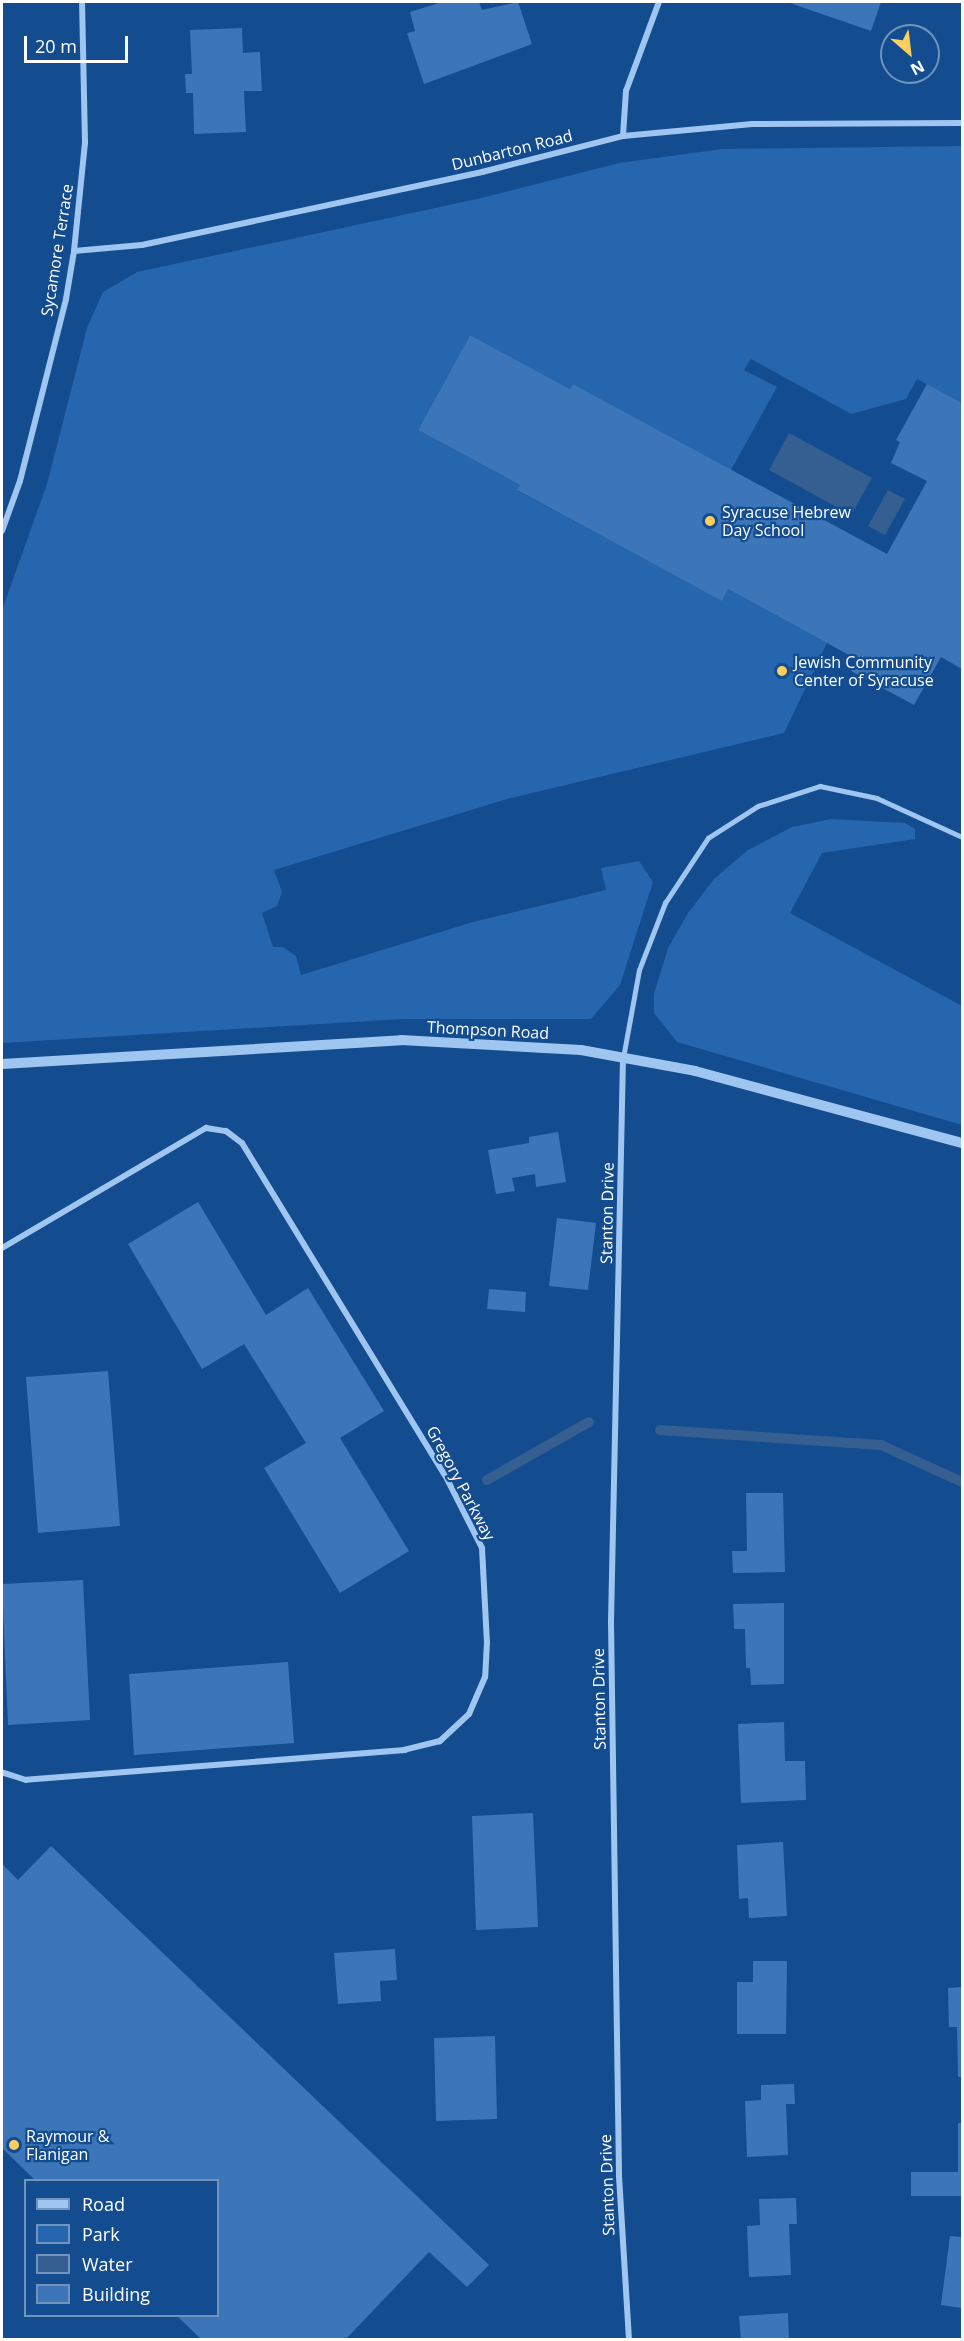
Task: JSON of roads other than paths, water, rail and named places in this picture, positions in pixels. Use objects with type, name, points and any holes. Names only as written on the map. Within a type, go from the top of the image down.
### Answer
[{"type":"street","name":"Sycamore Terrace","points":[[2,531],[22,470],[66,299],[74,251],[85,143],[82,2]]},
{"type":"street","points":[[624,136],[626,91],[659,2]]},
{"type":"street","name":"Dunbarton Road","points":[[74,251],[142,245],[482,172],[624,136],[752,124],[963,123]]},
{"type":"street","name":"Thompson Road","points":[[2,1064],[401,1040],[581,1050],[718,1077],[963,1143]]},
{"type":"street","name":"Stanton Drive","points":[[623,1058],[611,1622],[619,2176],[629,2340]]},
{"type":"street","name":"Gregory Parkway","points":[[2,1248],[206,1128],[226,1131],[242,1143],[445,1475],[482,1548],[487,1642],[485,1677],[469,1714],[440,1741],[405,1750],[26,1780],[2,1772]]},
{"type":"lane","points":[[623,1058],[639,970],[665,903],[708,838],[758,806],[820,786],[877,798],[963,837]]},
{"type":"water","points":[[789,433],[872,478],[851,515],[769,470]]},
{"type":"water","points":[[888,490],[905,499],[885,535],[868,526]]},
{"type":"waterway","points":[[487,1480],[589,1422]]},
{"type":"waterway","points":[[660,1430],[881,1445],[962,1482]]},
{"type":"place","name":"Syracuse Hebrew Day School","points":[[710,521]]},
{"type":"place","name":"Jewish Community Center of Syracuse","points":[[782,671]]},
{"type":"place","name":"Raymour & Flanigan","points":[[14,2145]]}]
